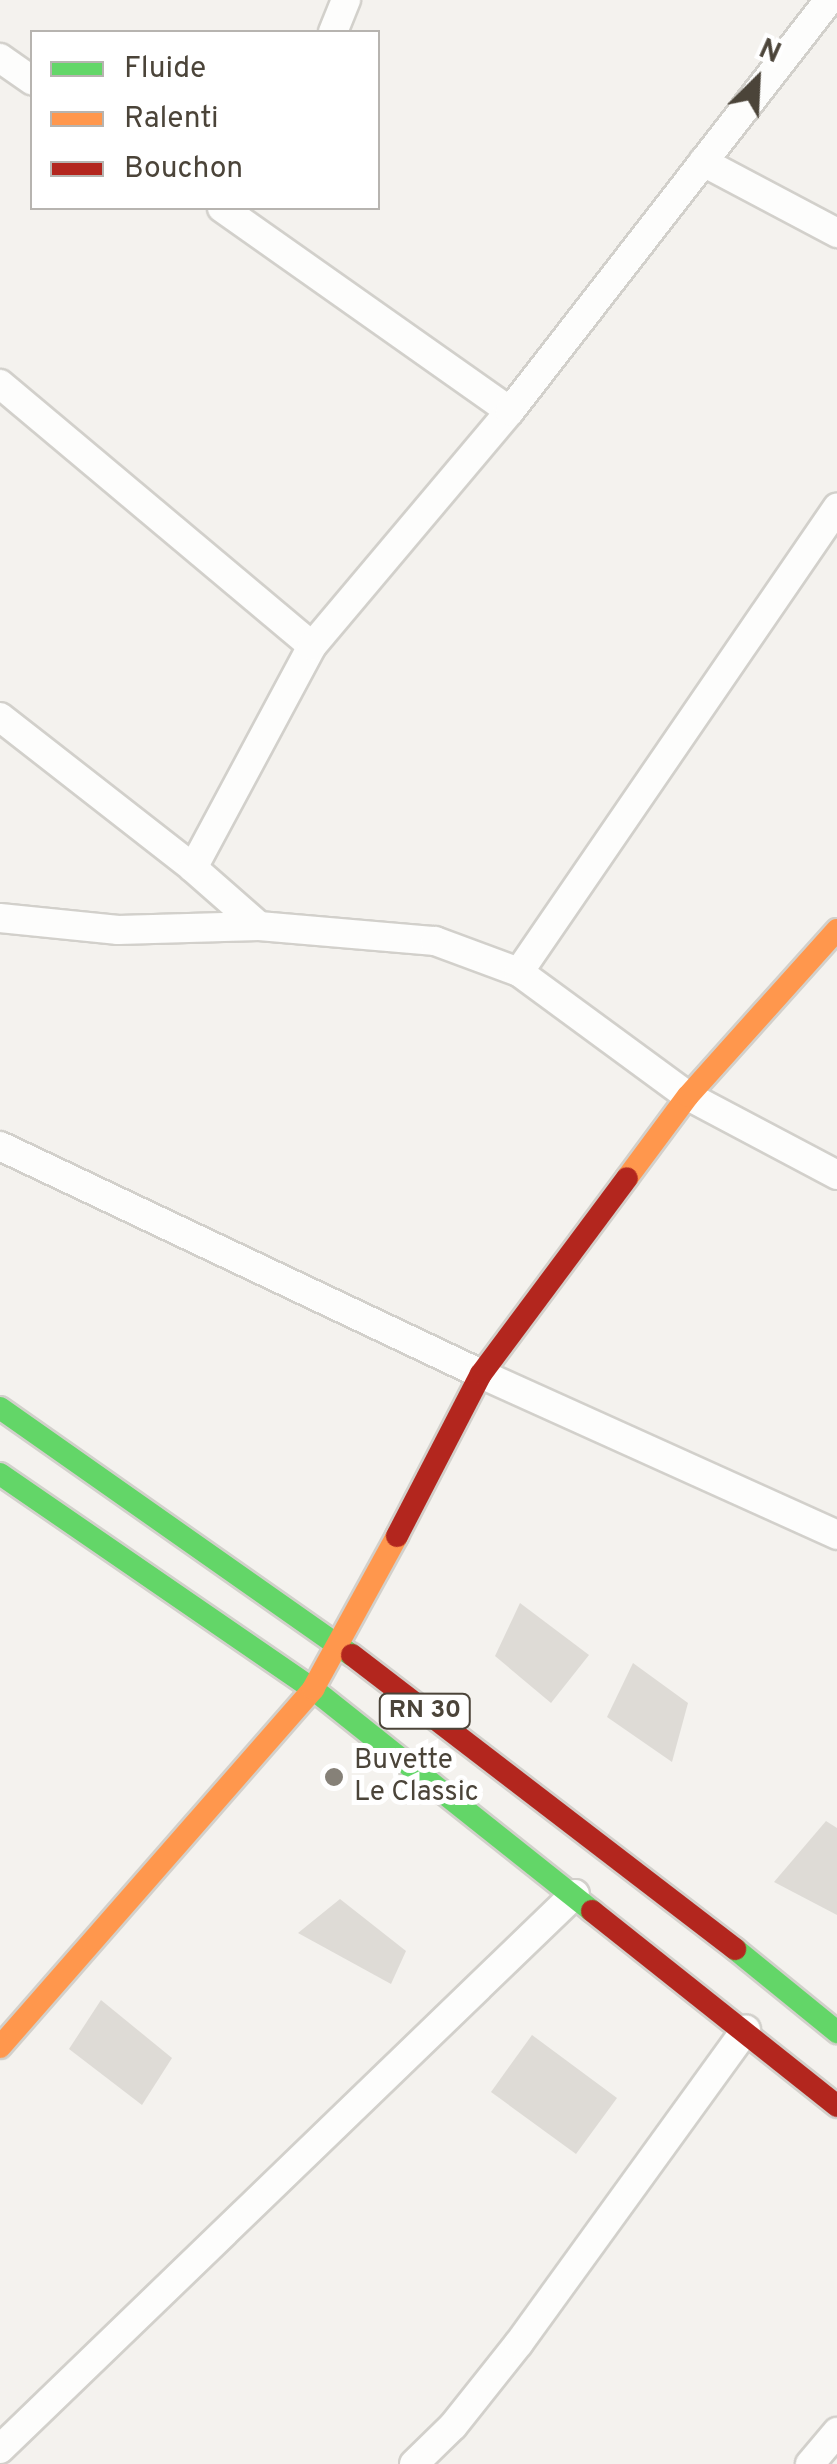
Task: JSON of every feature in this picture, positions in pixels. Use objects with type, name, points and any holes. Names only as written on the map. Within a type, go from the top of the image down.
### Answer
[{"type":"main road","points":[[3,2040],[314,1688],[340,1646],[480,1374],[688,1096],[837,930]]},
{"type":"main road","name":"RN 30","points":[[0,1408],[340,1646],[778,1982],[837,2032]]},
{"type":"main road","name":"RN 30","points":[[0,1474],[314,1688],[746,2029],[837,2106]]},
{"type":"street","points":[[333,30],[346,0]]},
{"type":"street","points":[[193,868],[312,646],[510,411],[829,0]]},
{"type":"street","points":[[0,58],[30,79]]},
{"type":"street","points":[[703,162],[837,233]]},
{"type":"street","points":[[229,210],[255,217],[510,411]]},
{"type":"street","points":[[0,384],[312,646]]},
{"type":"street","points":[[519,972],[837,508]]},
{"type":"street","points":[[0,717],[193,868],[259,926]]},
{"type":"street","points":[[0,918],[118,930],[259,926],[435,941],[519,972],[688,1096],[837,1175]]},
{"type":"street","points":[[0,1146],[480,1374],[837,1535]]},
{"type":"street","points":[[0,2449],[574,1894]]},
{"type":"street","points":[[414,2464],[452,2426],[518,2343],[746,2029]]},
{"type":"street","points":[[810,2464],[837,2432]]},
{"type":"building","points":[[520,1603],[589,1655],[551,1703],[495,1656]]},
{"type":"building","points":[[633,1663],[688,1703],[672,1762],[607,1717]]},
{"type":"building","points":[[826,1821],[837,1828],[837,1915],[774,1882]]},
{"type":"building","points":[[340,1899],[406,1951],[391,1984],[298,1933]]},
{"type":"building","points":[[101,2000],[172,2058],[142,2105],[69,2049]]},
{"type":"building","points":[[532,2035],[617,2098],[576,2154],[491,2092]]},
{"type":"traffic: fast","points":[[0,1408],[352,1655]]},
{"type":"traffic: fast","points":[[0,1474],[313,1689],[592,1911]]},
{"type":"traffic: fast","points":[[735,1949],[837,2032]]},
{"type":"traffic: slow","points":[[627,1178],[688,1096],[837,930]]},
{"type":"traffic: slow","points":[[0,2047],[313,1689],[397,1536]]},
{"type":"traffic: jam","points":[[397,1536],[481,1374],[627,1178]]},
{"type":"traffic: jam","points":[[352,1655],[735,1949]]},
{"type":"traffic: jam","points":[[592,1911],[837,2106]]},
{"type":"place","name":"Buvette Le Classic","points":[[334,1777]]}]
